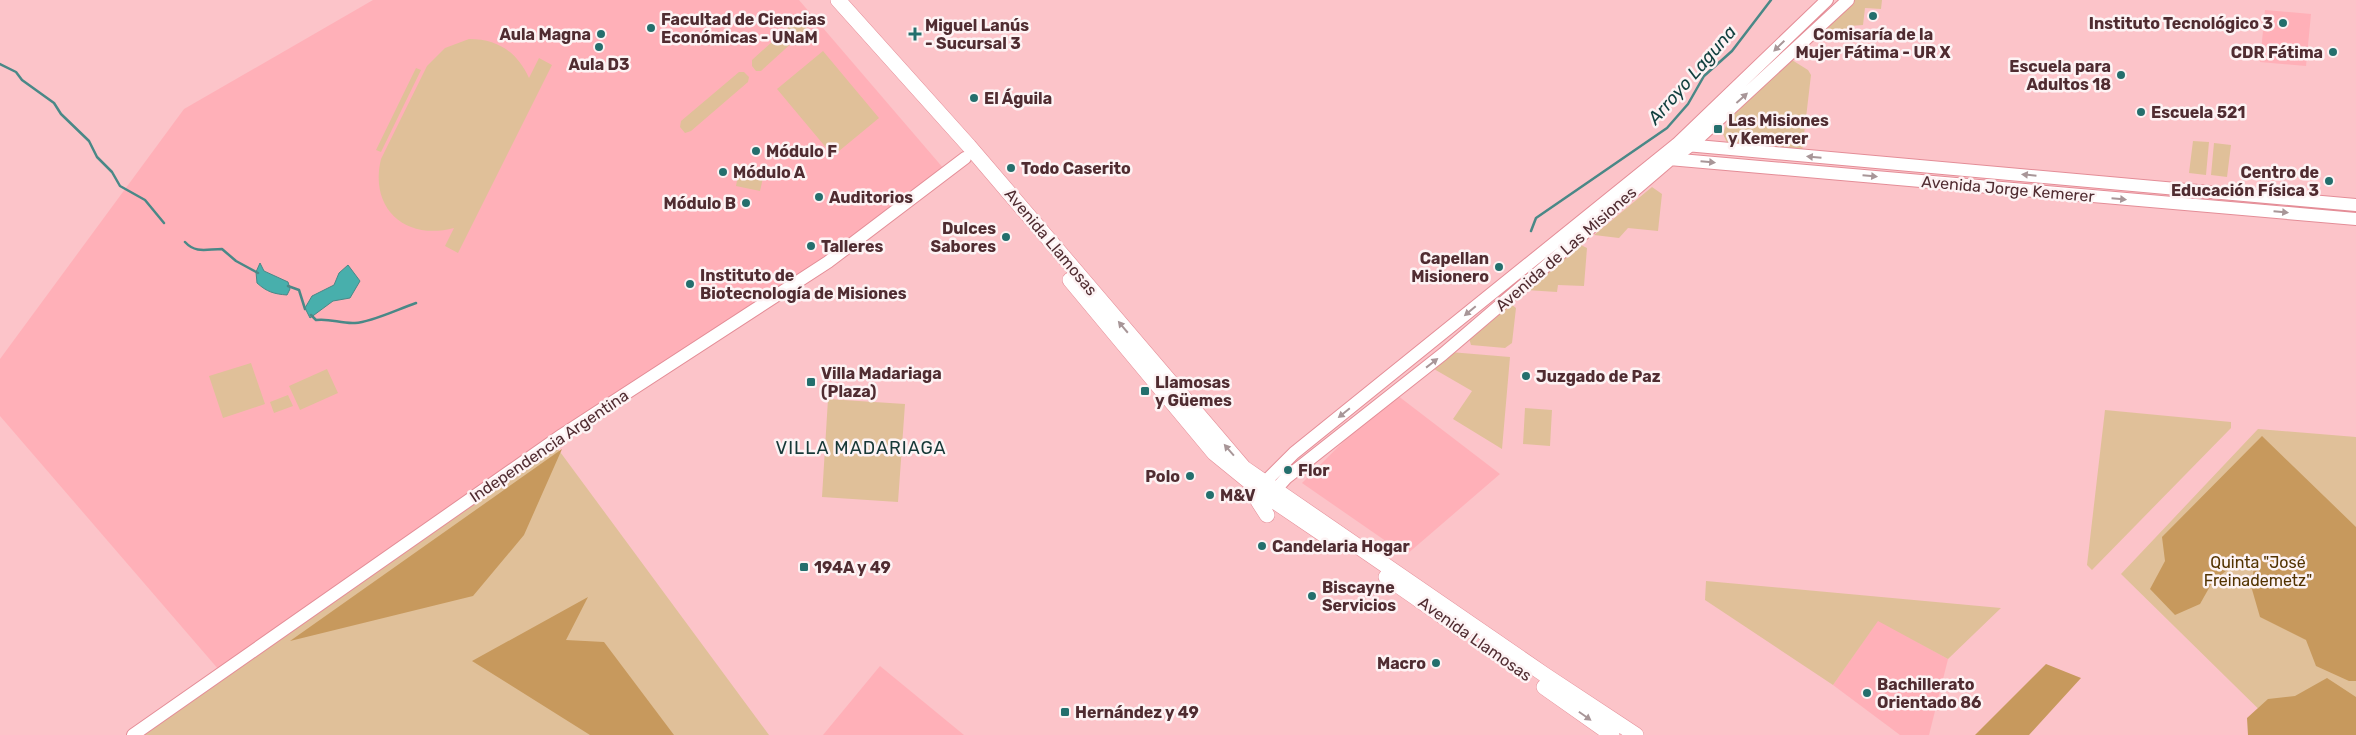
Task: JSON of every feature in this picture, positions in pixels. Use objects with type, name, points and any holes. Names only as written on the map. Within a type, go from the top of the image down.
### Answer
[{"type":"highway","name":"Avenida Llamosas","points":[[826,0],[1050,254],[1123,346],[1214,453],[1239,476],[1267,489]]},
{"type":"highway","name":"Avenida Llamosas","points":[[838,0],[969,146],[1244,468],[1267,489],[1357,557],[1612,735]]},
{"type":"highway","points":[[1267,515],[1258,501],[1267,489],[1636,735]]},
{"type":"main road","name":"Avenida de Las Misiones","points":[[1683,145],[1827,0]]},
{"type":"main road","name":"Avenida de Las Misiones","points":[[1267,489],[1286,478],[1449,349],[1665,158],[1683,145],[1848,0]]},
{"type":"main road","name":"Avenida Jorge Kemerer","points":[[1683,145],[2356,205]]},
{"type":"main road","name":"Independencia Argentina","points":[[133,735],[562,435],[828,262],[965,158]]},
{"type":"main road","name":"Avenida Jorge Kemerer","points":[[1665,158],[2356,219]]},
{"type":"shaded area","points":[[373,0],[799,0],[944,169],[842,247],[219,670],[0,416],[0,359],[184,109]]},
{"type":"shaded area","points":[[2265,10],[2311,14],[2306,66],[2260,62]]},
{"type":"shaded area","points":[[1393,392],[1500,474],[1406,555],[1302,483]]},
{"type":"shaded area","points":[[1878,620],[1948,659],[1929,735],[1900,735],[1833,685]]},
{"type":"shaded area","points":[[880,666],[964,735],[823,735]]},
{"type":"green space","points":[[1851,0],[1882,0],[1881,9],[1865,8],[1863,25],[1850,26],[1839,34],[1824,32],[1825,28]]},
{"type":"green space","points":[[802,19],[807,24],[806,30],[761,71],[756,71],[752,66],[752,60],[796,20]]},
{"type":"green space","points":[[469,39],[498,44],[519,61],[529,78],[539,58],[552,65],[458,253],[445,246],[454,228],[436,231],[420,230],[406,225],[395,217],[386,206],[380,192],[379,177],[381,159],[427,66],[445,48]]},
{"type":"green space","points":[[823,51],[879,118],[833,156],[777,89]]},
{"type":"green space","points":[[1792,60],[1808,70],[1811,75],[1802,152],[1730,149],[1723,134],[1728,120]]},
{"type":"green space","points":[[416,68],[421,70],[381,152],[376,150]]},
{"type":"green space","points":[[739,72],[744,72],[749,77],[748,82],[691,131],[685,133],[680,127],[681,121]]},
{"type":"green space","points":[[2193,141],[2209,142],[2206,175],[2189,173]]},
{"type":"green space","points":[[2214,143],[2231,145],[2227,177],[2211,175]]},
{"type":"green space","points":[[740,164],[765,169],[760,191],[736,186]]},
{"type":"green space","points":[[1652,187],[1662,194],[1658,231],[1628,228],[1619,238],[1594,235]]},
{"type":"green space","points":[[1581,245],[1587,248],[1584,286],[1558,285],[1557,292],[1526,290]]},
{"type":"green space","points":[[1511,304],[1516,308],[1512,343],[1505,348],[1471,345],[1469,338]]},
{"type":"green space","points":[[1450,352],[1510,357],[1502,449],[1453,419],[1472,391],[1434,369]]},
{"type":"green space","points":[[251,363],[265,404],[223,418],[209,376]]},
{"type":"green space","points":[[327,369],[338,393],[300,410],[289,386]]},
{"type":"green space","points":[[288,395],[293,406],[274,413],[270,402]]},
{"type":"green space","points":[[828,399],[905,404],[898,502],[822,497]]},
{"type":"green space","points":[[1525,408],[1552,410],[1550,446],[1523,444]]},
{"type":"green space","points":[[2105,410],[2231,422],[2231,428],[2092,570],[2087,565]]},
{"type":"green space","name":"Quinta \"José Freinademetz\"","points":[[2258,429],[2356,437],[2356,735],[2285,735],[2121,574]]},
{"type":"green space","points":[[2262,436],[2356,527],[2356,681],[2349,681],[2316,666],[2306,640],[2260,617],[2251,586],[2255,561],[2239,561],[2213,581],[2200,604],[2175,615],[2150,589],[2165,561],[2162,537]]},
{"type":"green space","points":[[555,445],[769,735],[144,735]]},
{"type":"green space","points":[[562,449],[524,535],[473,596],[290,641]]},
{"type":"green space","points":[[1706,581],[2001,608],[1948,659],[1878,621],[1833,685],[1705,600]]},
{"type":"green space","points":[[588,597],[566,640],[604,642],[674,735],[590,735],[472,661]]},
{"type":"green space","points":[[2046,664],[2081,678],[2029,735],[1975,735]]},
{"type":"green space","points":[[2327,678],[2356,697],[2356,735],[2248,735],[2247,718],[2268,699],[2295,696]]},
{"type":"water","points":[[260,263],[264,271],[288,282],[290,289],[287,295],[271,292],[257,283],[256,272]]},
{"type":"water","points":[[348,265],[360,281],[350,298],[333,301],[310,318],[305,308],[312,296],[334,285],[339,273]]},
{"type":"waterway","name":"Arroyo Laguna","points":[[1531,231],[1536,218],[1667,128],[1688,104],[1704,76],[1732,51],[1771,0]]},
{"type":"waterway","points":[[0,64],[16,72],[22,80],[54,103],[61,114],[89,141],[97,157],[112,172],[120,186],[145,200],[164,223]]},
{"type":"waterway","points":[[185,242],[189,246],[198,249],[222,249],[236,261],[258,273]]},
{"type":"waterway","points":[[288,286],[299,290],[305,309]]},
{"type":"waterway","points":[[311,315],[316,320],[355,323],[377,318],[416,303]]},
{"type":"place","name":"Comisaría de la Mujer Fátima - UR X","points":[[1873,16]]},
{"type":"place","name":"Instituto Tecnológico 3","points":[[2283,23]]},
{"type":"place","name":"Facultad de Ciencias Económicas - UNaM","points":[[651,28]]},
{"type":"place","name":"Aula Magna","points":[[601,34]]},
{"type":"place","name":"Miguel Lanús - Sucursal 3","points":[[915,34]]},
{"type":"place","name":"Aula D3","points":[[599,47]]},
{"type":"place","name":"CDR Fátima","points":[[2333,52]]},
{"type":"place","name":"Escuela para Adultos 18","points":[[2121,75]]},
{"type":"place","name":"El Águila","points":[[974,98]]},
{"type":"place","name":"Escuela 521","points":[[2141,112]]},
{"type":"place","name":"Las Misiones y Kemerer","points":[[1718,129]]},
{"type":"place","name":"Módulo F","points":[[756,151]]},
{"type":"place","name":"Todo Caserito","points":[[1011,168]]},
{"type":"place","name":"Módulo A","points":[[723,172]]},
{"type":"place","name":"Centro de Educación Física 3","points":[[2329,181]]},
{"type":"place","name":"Auditorios","points":[[819,197]]},
{"type":"place","name":"Módulo B","points":[[746,203]]},
{"type":"place","name":"Dulces Sabores","points":[[1006,237]]},
{"type":"place","name":"Talleres","points":[[811,246]]},
{"type":"place","name":"Capellan Misionero","points":[[1499,267]]},
{"type":"place","name":"Instituto de Biotecnología de Misiones","points":[[690,284]]},
{"type":"place","name":"Juzgado de Paz","points":[[1526,376]]},
{"type":"place","name":"Villa Madariaga (Plaza)","points":[[811,382]]},
{"type":"place","name":"Llamosas y Güemes","points":[[1145,391]]},
{"type":"place","name":"Flor","points":[[1288,470]]},
{"type":"place","name":"Polo","points":[[1190,476]]},
{"type":"place","name":"M&V","points":[[1210,495]]},
{"type":"place","name":"Candelaria Hogar","points":[[1262,546]]},
{"type":"place","name":"194A y 49","points":[[804,567]]},
{"type":"place","name":"Biscayne Servicios","points":[[1312,596]]},
{"type":"place","name":"Macro","points":[[1436,663]]},
{"type":"place","name":"Bachillerato Orientado 86","points":[[1867,693]]},
{"type":"place","name":"Hernández y 49","points":[[1065,712]]},
{"type":"district","name":"VILLA MADARIAGA","points":[[861,448]]}]
